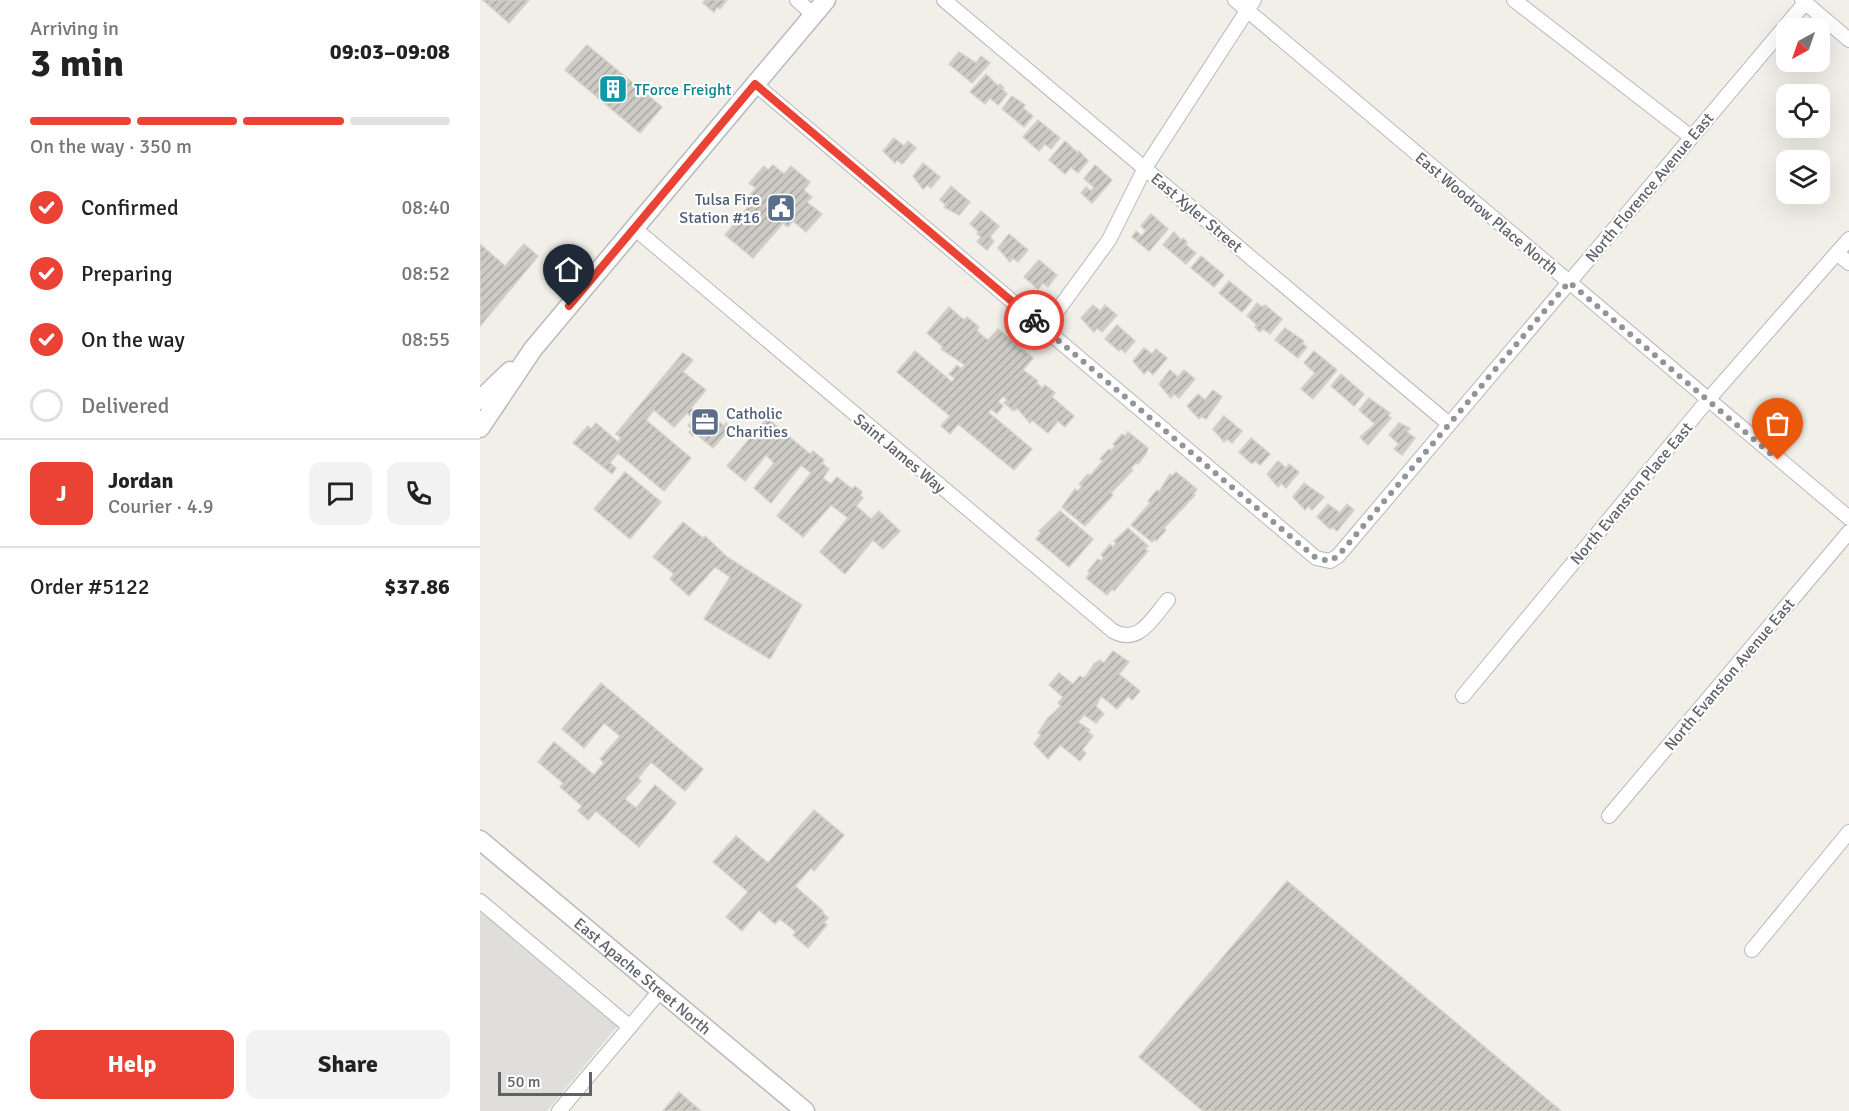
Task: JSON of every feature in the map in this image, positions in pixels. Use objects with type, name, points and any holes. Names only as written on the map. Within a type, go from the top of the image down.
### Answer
[{"type":"main road","points":[[480,428],[533,349],[826,0]]},
{"type":"main road","points":[[480,400],[533,349]]},
{"type":"main road","name":"East Apache Street North","points":[[480,840],[805,1111]]},
{"type":"street","points":[[797,0],[814,15]]},
{"type":"street","name":"East Xyler Street","points":[[944,0],[1449,424]]},
{"type":"street","name":"East Woodrow Place North","points":[[1235,0],[1250,5],[1707,401],[1849,518]]},
{"type":"street","points":[[1514,0],[1691,137]]},
{"type":"street","points":[[1803,1],[1849,40]]},
{"type":"street","name":"North Florence Avenue East","points":[[1044,329],[1316,558],[1330,561],[1338,556],[1803,1]]},
{"type":"street","points":[[755,84],[1044,329],[1109,240],[1145,168],[1250,5]]},
{"type":"street","name":"Saint James Way","points":[[634,228],[1113,631],[1127,637],[1136,634],[1168,600]]},
{"type":"street","name":"North Evanston Place East","points":[[1463,696],[1707,401],[1849,239]]},
{"type":"street","points":[[1837,253],[1849,263]]},
{"type":"street","name":"North Evanston Avenue East","points":[[1609,816],[1849,532]]},
{"type":"street","points":[[1752,950],[1849,832]]},
{"type":"street","points":[[480,900],[630,1027]]},
{"type":"street","points":[[559,1111],[660,991]]},
{"type":"shaded area","points":[[480,908],[619,1024],[547,1111],[480,1111]]},
{"type":"building","points":[[483,0],[529,0],[509,23]]},
{"type":"building","points":[[705,0],[727,0],[720,9],[717,7],[714,12],[703,3]]},
{"type":"building","name":"TForce Freight","points":[[587,45],[662,107],[640,133],[565,70]]},
{"type":"building","points":[[959,52],[976,63],[981,56],[990,63],[972,83],[949,64]]},
{"type":"building","points":[[986,74],[998,86],[1000,84],[1007,94],[998,105],[990,98],[985,104],[970,92]]},
{"type":"building","points":[[1012,96],[1025,105],[1023,108],[1033,116],[1024,127],[1002,109]]},
{"type":"building","points":[[1038,120],[1060,138],[1051,149],[1045,144],[1039,151],[1023,137]]},
{"type":"building","points":[[894,138],[904,146],[908,141],[916,148],[902,164],[897,160],[895,163],[883,151]]},
{"type":"building","points":[[1065,141],[1088,161],[1078,173],[1071,167],[1065,174],[1049,160]]},
{"type":"building","points":[[923,163],[940,177],[931,188],[927,185],[923,189],[913,176]]},
{"type":"building","name":"Tulsa Fire Station #16","points":[[773,165],[784,174],[791,166],[810,182],[804,190],[812,197],[807,202],[822,214],[806,232],[793,221],[788,227],[783,223],[753,258],[725,235],[755,199],[750,195],[756,188],[749,183],[764,166],[768,170]]},
{"type":"building","points":[[1095,165],[1112,180],[1092,203],[1081,193],[1086,187],[1091,191],[1094,187],[1084,179]]},
{"type":"building","points":[[951,186],[970,202],[959,215],[944,207],[946,205],[940,200]]},
{"type":"building","points":[[981,211],[999,226],[990,237],[994,241],[987,250],[977,242],[981,237],[970,224]]},
{"type":"building","points":[[1151,214],[1168,229],[1149,251],[1132,237],[1136,231],[1142,236],[1146,231],[1141,226]]},
{"type":"building","points":[[1174,232],[1181,240],[1183,238],[1187,242],[1185,244],[1196,253],[1186,264],[1163,245]]},
{"type":"building","points":[[1009,234],[1028,250],[1018,262],[1013,258],[1010,262],[998,248]]},
{"type":"building","points":[[480,244],[505,266],[524,244],[538,256],[480,326]]},
{"type":"building","points":[[1201,256],[1224,275],[1214,287],[1191,268]]},
{"type":"building","points":[[1039,260],[1057,275],[1048,287],[1043,283],[1038,289],[1024,277]]},
{"type":"building","points":[[1229,281],[1252,300],[1242,312],[1219,293]]},
{"type":"building","points":[[1257,303],[1262,307],[1265,305],[1282,319],[1270,334],[1263,329],[1260,332],[1255,327],[1257,325],[1247,316]]},
{"type":"building","points":[[1093,305],[1100,311],[1105,305],[1117,315],[1102,332],[1097,328],[1094,332],[1081,318]]},
{"type":"building","points":[[949,307],[964,320],[967,317],[979,327],[977,331],[988,340],[998,329],[1033,358],[1023,370],[1038,381],[1037,383],[1042,388],[1045,385],[1055,393],[1052,397],[1074,416],[1065,427],[1058,421],[1048,433],[1032,420],[1030,423],[1017,408],[1014,411],[1004,403],[1007,400],[1003,396],[998,402],[1003,406],[997,414],[991,409],[988,412],[1032,449],[1014,470],[958,424],[950,434],[941,426],[950,416],[897,372],[915,351],[952,382],[955,378],[949,374],[957,365],[961,369],[965,365],[941,349],[943,347],[927,333]]},
{"type":"building","points":[[1117,325],[1135,341],[1125,353],[1121,349],[1119,351],[1105,339]]},
{"type":"building","points":[[1285,328],[1304,341],[1302,343],[1307,347],[1298,358],[1275,340]]},
{"type":"building","points":[[1144,348],[1152,354],[1156,349],[1167,358],[1153,375],[1148,370],[1144,374],[1133,361]]},
{"type":"building","points":[[1314,351],[1337,370],[1313,399],[1301,389],[1315,373],[1304,363]]},
{"type":"building","name":"Catholic Charities","points":[[683,353],[693,360],[683,372],[706,390],[691,408],[698,413],[702,408],[724,426],[726,423],[731,427],[713,448],[695,433],[693,436],[689,432],[692,429],[688,426],[694,419],[687,413],[674,427],[654,410],[646,420],[691,458],[664,491],[618,453],[610,463],[616,468],[612,474],[573,443],[588,426],[591,429],[596,423],[618,442],[621,438],[616,434]]},
{"type":"building","points":[[1170,370],[1178,377],[1184,370],[1195,379],[1179,398],[1174,394],[1171,398],[1159,384]]},
{"type":"building","points":[[1341,374],[1364,394],[1354,406],[1331,386]]},
{"type":"building","points":[[1213,390],[1222,397],[1206,419],[1201,416],[1199,419],[1187,406],[1198,394],[1205,400]]},
{"type":"building","points":[[1369,398],[1390,413],[1388,415],[1391,418],[1368,445],[1360,437],[1375,424],[1359,410]]},
{"type":"building","points":[[1224,416],[1242,431],[1232,443],[1227,439],[1224,442],[1213,429]]},
{"type":"building","points":[[767,418],[810,454],[813,451],[824,460],[822,463],[829,469],[823,478],[831,484],[837,477],[852,489],[855,486],[862,492],[860,495],[863,498],[856,506],[871,519],[879,511],[900,531],[883,549],[873,540],[845,574],[820,552],[848,518],[831,505],[803,537],[777,516],[811,473],[801,465],[771,503],[754,488],[774,463],[766,455],[745,481],[727,466]]},
{"type":"building","points":[[1399,423],[1410,428],[1407,432],[1415,438],[1402,455],[1394,449],[1399,444],[1389,435]]},
{"type":"building","points":[[1128,432],[1148,448],[1146,454],[1138,464],[1136,463],[1131,468],[1133,470],[1085,526],[1062,507],[1075,489],[1078,491],[1082,486],[1079,484],[1088,474],[1090,476],[1103,461],[1100,459],[1109,449],[1111,451],[1115,446],[1113,444],[1122,434],[1125,436]]},
{"type":"building","points":[[1251,438],[1270,454],[1260,465],[1255,461],[1252,464],[1239,452]]},
{"type":"building","points":[[1278,461],[1286,468],[1289,464],[1299,472],[1286,488],[1281,483],[1278,487],[1267,474]]},
{"type":"building","points":[[625,472],[661,502],[630,539],[594,509]]},
{"type":"building","points":[[1176,472],[1197,489],[1193,494],[1195,495],[1164,528],[1166,530],[1156,541],[1155,539],[1152,542],[1131,525],[1150,503],[1148,501],[1157,490],[1159,492],[1170,474],[1172,476]]},
{"type":"building","points":[[1304,483],[1324,497],[1312,510],[1308,506],[1305,510],[1293,497]]},
{"type":"building","points":[[1328,504],[1340,513],[1347,504],[1354,510],[1337,531],[1332,527],[1330,529],[1317,517]]},
{"type":"building","points":[[1060,511],[1093,539],[1069,567],[1036,539],[1041,533],[1039,531]]},
{"type":"building","points":[[683,522],[703,538],[705,536],[727,557],[802,605],[770,659],[704,619],[730,577],[715,567],[689,596],[670,579],[674,574],[653,557]]},
{"type":"building","points":[[1128,528],[1148,546],[1145,549],[1148,551],[1114,591],[1112,589],[1107,595],[1086,578],[1090,573],[1088,571],[1098,559],[1101,561],[1104,558],[1101,555],[1110,544],[1113,547],[1116,543],[1114,541]]},
{"type":"building","points":[[1113,651],[1129,662],[1119,674],[1140,691],[1132,700],[1128,696],[1117,709],[1101,696],[1096,706],[1104,714],[1096,723],[1084,715],[1078,722],[1090,730],[1088,732],[1093,736],[1082,750],[1086,753],[1080,761],[1060,745],[1048,759],[1034,744],[1041,735],[1038,733],[1048,718],[1061,706],[1058,703],[1063,697],[1049,685],[1059,673],[1073,684],[1080,676],[1083,678],[1087,675],[1094,664],[1100,660],[1104,663]]},
{"type":"building","points":[[601,683],[703,769],[685,791],[651,762],[638,778],[641,781],[625,799],[636,808],[655,785],[676,803],[639,847],[596,811],[588,820],[578,811],[582,806],[560,787],[563,783],[538,762],[554,742],[594,775],[604,763],[600,759],[620,736],[604,723],[584,748],[562,729]]},
{"type":"building","points":[[814,810],[844,835],[814,871],[811,868],[795,886],[823,911],[828,918],[824,923],[827,925],[808,948],[793,935],[796,932],[780,919],[775,924],[759,910],[742,931],[726,917],[748,892],[713,862],[736,836],[768,863]]},
{"type":"building","points":[[1287,881],[1561,1111],[1203,1111],[1139,1057]]},
{"type":"building","points":[[679,1092],[701,1111],[663,1111]]},
{"type":"way so far","points":[[1034,320],[1316,558],[1330,561],[1338,556],[1569,282],[1778,460]]},
{"type":"place","name":"TForce Freight","points":[[613,89]]},
{"type":"place","name":"Tulsa Fire Station #16","points":[[781,208]]},
{"type":"place","name":"Catholic Charities","points":[[705,422]]},
{"type":"route","points":[[569,306],[755,84],[1034,320]]}]
